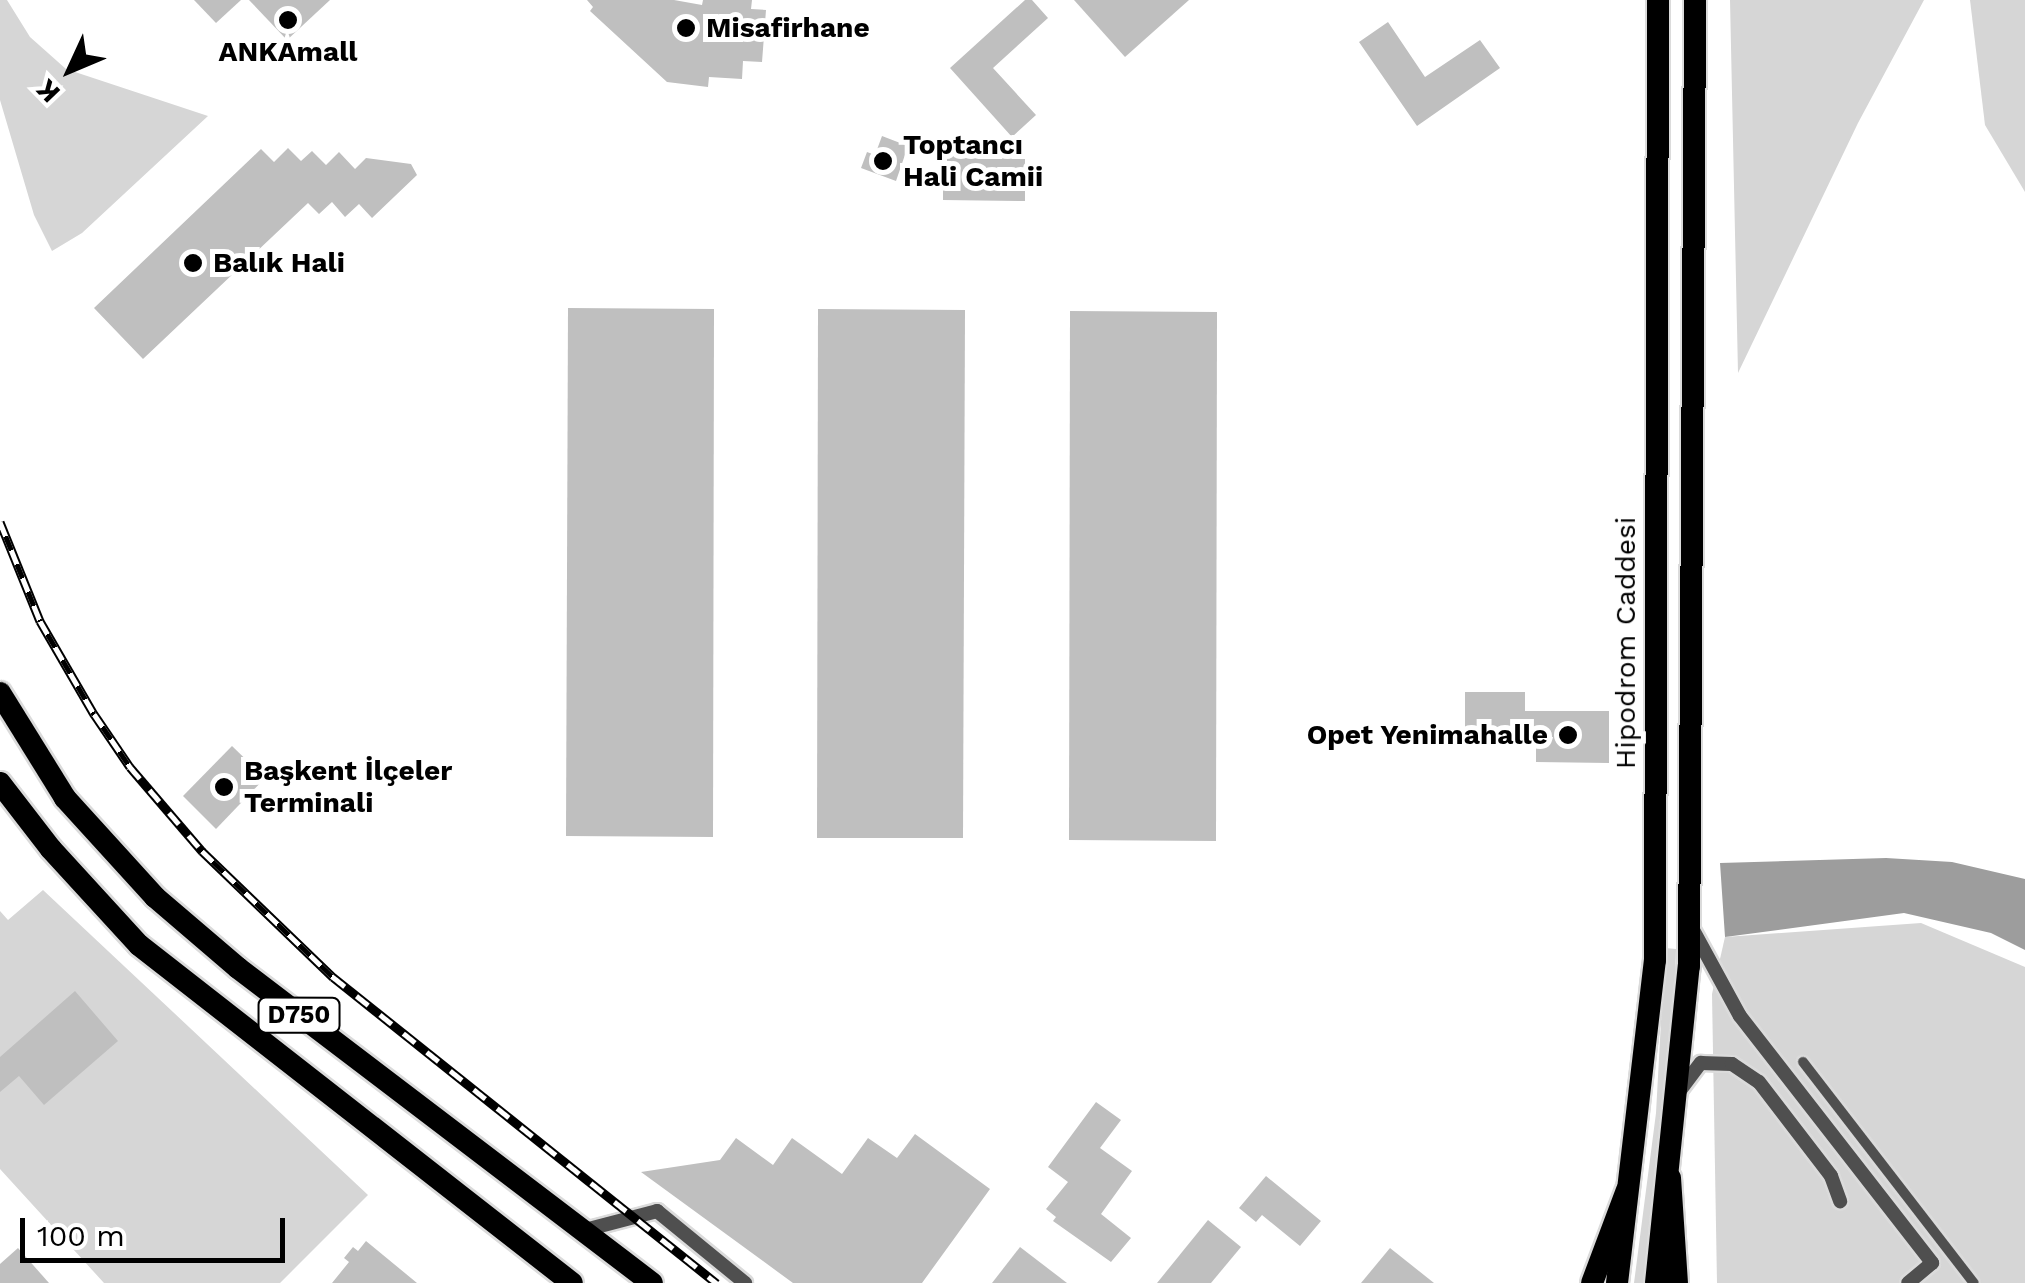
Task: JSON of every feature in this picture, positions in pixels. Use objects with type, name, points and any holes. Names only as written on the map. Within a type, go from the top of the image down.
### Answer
[{"type":"main road","name":"Hipodrom Caddesi","points":[[1617,1283],[1655,960],[1658,0]]},
{"type":"main road","points":[[1656,1283],[1678,1094],[1690,923],[1695,0]]},
{"type":"main road","name":"D750","points":[[0,693],[66,798],[155,896],[238,968],[652,1283]]},
{"type":"main road","name":"D750","points":[[0,783],[86,889],[139,944],[572,1283]]},
{"type":"main road","points":[[1670,1178],[1677,1283]]},
{"type":"main road","points":[[1592,1283],[1627,1190]]},
{"type":"street","points":[[1690,923],[1740,1016],[1932,1263],[1908,1283]]},
{"type":"street","points":[[1678,1094],[1701,1062],[1732,1064],[1759,1082],[1796,1128],[1832,1176],[1840,1201]]},
{"type":"street","points":[[1802,1062],[1974,1283]]},
{"type":"street","points":[[582,1231],[656,1211],[745,1283]]},
{"type":"shaded area","points":[[0,0],[7,0],[30,37],[66,69],[208,116],[82,233],[52,251],[34,215],[0,100]]},
{"type":"shaded area","points":[[1730,0],[1924,0],[1858,123],[1738,373]]},
{"type":"shaded area","points":[[1970,0],[2025,0],[2025,192],[1985,125]]},
{"type":"shaded area","points":[[1886,858],[1952,862],[2025,879],[2025,950],[1991,933],[1904,913],[1725,937],[1720,863]]},
{"type":"shaded area","points":[[43,890],[368,1195],[280,1283],[104,1283],[0,1169],[0,911],[8,920]]},
{"type":"shaded area","points":[[1921,923],[2025,967],[2025,1283],[1717,1283],[1712,994],[1725,937]]},
{"type":"shaded area","points":[[1665,948],[1676,949],[1674,1022],[1648,1283],[1634,1283],[1656,1113]]},
{"type":"building","name":"ANKAmall","points":[[194,0],[241,0],[216,23]]},
{"type":"building","name":"ANKAmall","points":[[249,0],[330,0],[287,40]]},
{"type":"building","name":"Misafirhane","points":[[587,0],[674,0],[702,5],[703,0],[752,0],[751,9],[766,10],[762,62],[743,61],[742,79],[709,77],[708,87],[667,82],[590,11],[593,7]]},
{"type":"building","points":[[1025,0],[1032,0],[1048,18],[993,68],[1036,115],[1012,137],[950,68]]},
{"type":"building","points":[[1074,0],[1189,0],[1125,57]]},
{"type":"building","points":[[1388,22],[1425,77],[1480,40],[1500,68],[1417,126],[1359,42]]},
{"type":"building","name":"Toptancı Hali Camii","points":[[882,136],[908,146],[896,181],[861,168],[867,152],[875,155]]},
{"type":"building","name":"Balık Hali","points":[[288,148],[301,161],[312,151],[326,165],[339,152],[355,169],[366,158],[411,164],[417,175],[372,218],[359,204],[345,217],[332,202],[319,214],[308,203],[143,359],[94,308],[261,149],[274,162]]},
{"type":"building","points":[[943,148],[1025,148],[1025,201],[943,200]]},
{"type":"building","points":[[568,308],[714,309],[713,837],[566,836]]},
{"type":"building","points":[[818,309],[965,310],[963,838],[817,838]]},
{"type":"building","points":[[1070,311],[1217,312],[1216,841],[1069,840]]},
{"type":"building","points":[[1465,692],[1525,692],[1525,711],[1609,711],[1609,763],[1536,762],[1536,733],[1465,732]]},
{"type":"building","name":"Başkent İlçeler Terminali","points":[[232,746],[265,778],[216,829],[183,796]]},
{"type":"building","points":[[75,991],[118,1041],[44,1105],[19,1076],[0,1092],[0,1057]]},
{"type":"building","points":[[1096,1102],[1121,1120],[1100,1148],[1132,1171],[1101,1214],[1131,1238],[1111,1262],[1053,1221],[1056,1217],[1046,1209],[1068,1182],[1048,1167]]},
{"type":"building","points":[[915,1134],[990,1189],[922,1283],[793,1283],[641,1172],[720,1160],[736,1138],[773,1165],[792,1138],[842,1174],[868,1138],[897,1158]]},
{"type":"building","points":[[1266,1176],[1321,1221],[1300,1246],[1262,1215],[1256,1222],[1239,1208]]},
{"type":"building","points":[[1208,1220],[1241,1247],[1211,1283],[1157,1283]]},
{"type":"building","points":[[366,1241],[417,1283],[332,1283],[349,1262],[344,1258],[353,1247],[358,1251]]},
{"type":"building","points":[[1020,1247],[1067,1283],[992,1283]]},
{"type":"building","points":[[18,1248],[49,1283],[0,1283],[0,1264]]},
{"type":"building","points":[[1390,1248],[1434,1283],[1361,1283]]},
{"type":"railway","points":[[0,522],[40,621],[94,714],[130,767],[202,851],[333,977],[717,1283]]},
{"type":"place","name":"ANKAmall","points":[[288,20]]},
{"type":"place","name":"Misafirhane","points":[[686,28]]},
{"type":"place","name":"Toptancı Hali Camii","points":[[883,161]]},
{"type":"place","name":"Balık Hali","points":[[193,263]]},
{"type":"place","name":"Opet Yenimahalle","points":[[1568,735]]},
{"type":"place","name":"Başkent İlçeler Terminali","points":[[224,787]]}]
